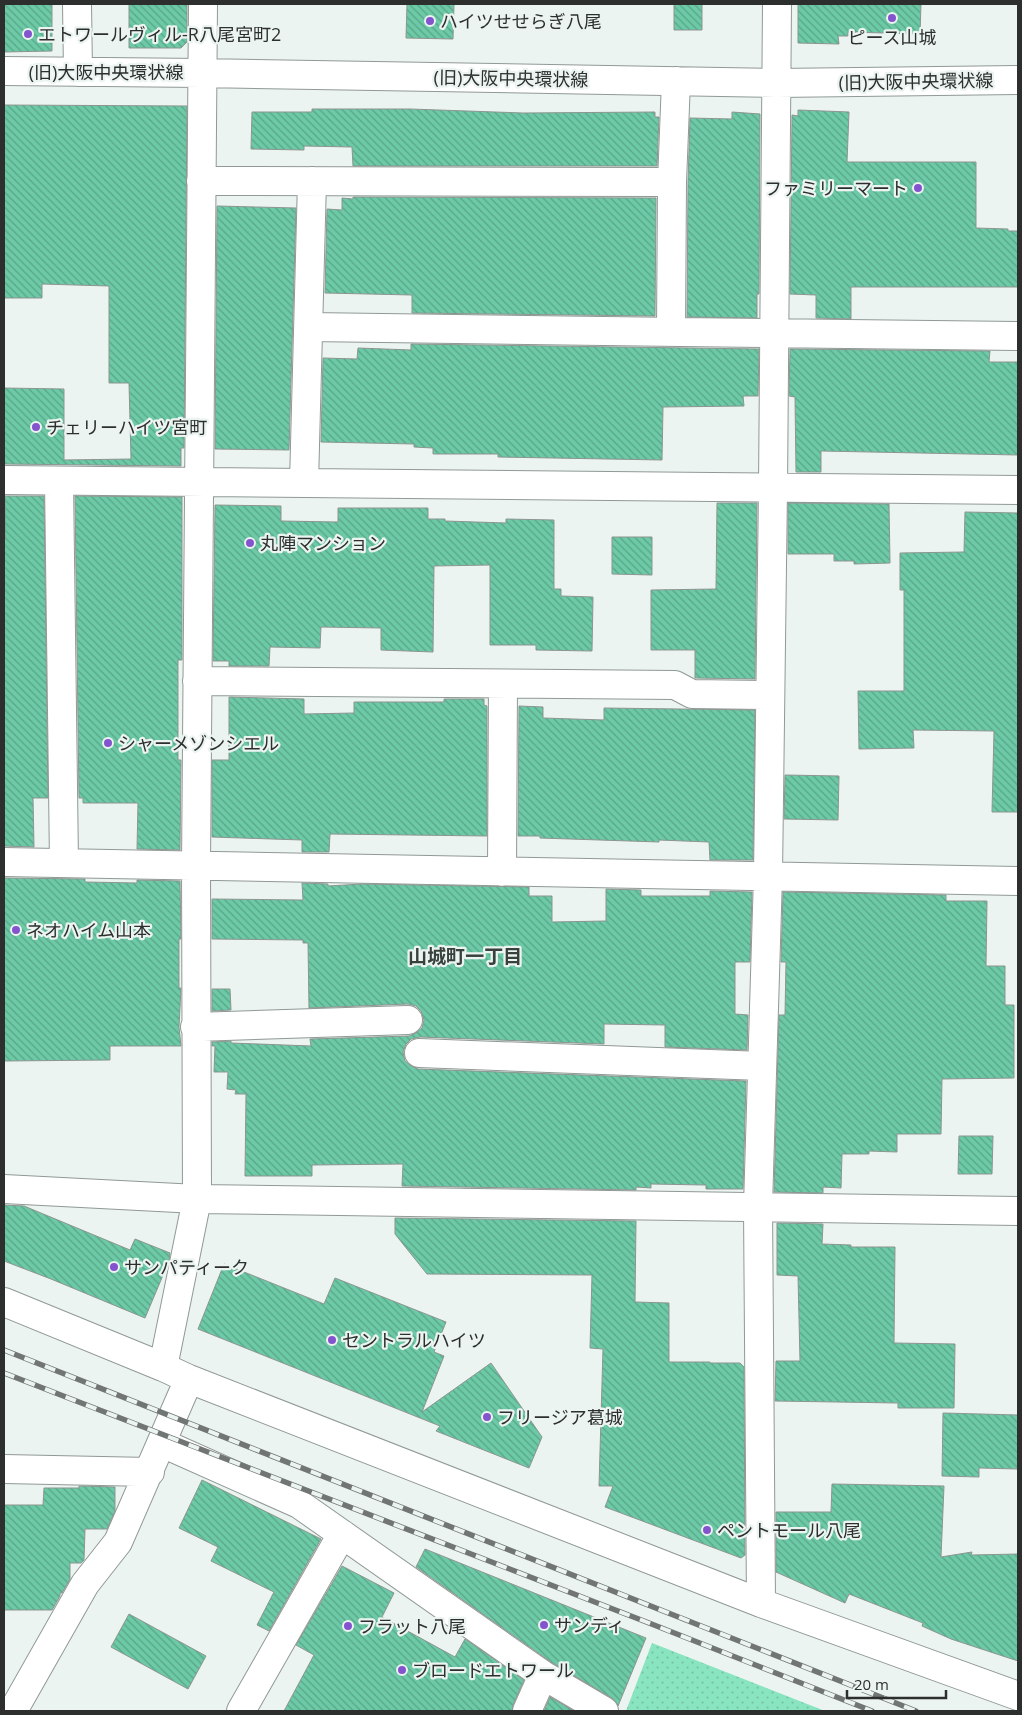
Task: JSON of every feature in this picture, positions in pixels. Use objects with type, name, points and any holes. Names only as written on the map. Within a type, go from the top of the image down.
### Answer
[{"type":"street","points":[[77,4],[78,72]]},
{"type":"street","points":[[163,1367],[197,1199],[196,866],[203,4]]},
{"type":"street","points":[[761,1603],[758,1206],[768,876],[777,4]]},
{"type":"street","name":"(旧)大阪中央環状線","points":[[4,72],[202,73],[777,83],[1018,80]]},
{"type":"street","points":[[670,331],[672,182],[676,81]]},
{"type":"street","points":[[201,181],[672,182]]},
{"type":"street","points":[[304,483],[312,181]]},
{"type":"street","points":[[308,326],[1018,336]]},
{"type":"street","points":[[4,480],[1018,490]]},
{"type":"street","points":[[59,481],[64,863]]},
{"type":"street","points":[[197,681],[675,686],[692,694],[770,695]]},
{"type":"street","points":[[502,872],[503,684]]},
{"type":"street","points":[[4,862],[1018,881]]},
{"type":"street","points":[[196,1027],[408,1020]]},
{"type":"street","points":[[419,1053],[762,1066]]},
{"type":"street","points":[[4,1189],[197,1199],[1018,1211]]},
{"type":"street","points":[[4,1302],[163,1367],[190,1380],[761,1603],[1018,1696]]},
{"type":"street","points":[[13,1711],[85,1584],[118,1542],[190,1380]]},
{"type":"street","points":[[162,1443],[299,1504],[544,1675],[604,1711]]},
{"type":"street","points":[[4,1469],[150,1472]]},
{"type":"street","points":[[241,1711],[342,1534]]},
{"type":"street","points":[[526,1711],[544,1675]]},
{"type":"green space","points":[[652,1643],[825,1711],[626,1711]]},
{"type":"building","name":"エトワールヴィル-R八尾宮町2","points":[[4,4],[52,4],[52,51],[4,52]]},
{"type":"building","points":[[129,4],[187,4],[187,42],[181,48],[129,48]]},
{"type":"building","name":"ハイツせせらぎ八尾","points":[[407,4],[454,4],[453,39],[406,38]]},
{"type":"building","points":[[674,4],[702,4],[702,30],[674,30]]},
{"type":"building","points":[[798,4],[921,4],[920,34],[848,32],[848,36],[838,36],[839,44],[798,43]]},
{"type":"building","points":[[4,105],[187,106],[184,448],[181,448],[181,466],[4,464],[4,388],[64,389],[64,460],[131,459],[129,383],[109,383],[109,286],[42,284],[42,298],[4,298]]},
{"type":"building","points":[[312,109],[410,109],[523,113],[655,112],[655,117],[659,117],[657,166],[353,166],[352,147],[304,146],[304,150],[251,149],[252,112],[312,112]]},
{"type":"building","points":[[798,110],[849,112],[847,162],[976,162],[976,228],[1018,231],[1018,287],[851,287],[851,319],[816,318],[816,295],[790,294],[792,115],[798,116]]},
{"type":"building","points":[[732,112],[760,114],[759,294],[757,294],[757,318],[687,317],[690,118],[732,119]]},
{"type":"building","points":[[353,197],[656,198],[655,316],[412,313],[412,295],[325,293],[327,209],[342,210],[342,198],[353,199]]},
{"type":"building","points":[[217,206],[296,208],[289,450],[215,449]]},
{"type":"building","points":[[411,344],[759,349],[758,396],[743,396],[744,406],[663,407],[662,460],[498,457],[498,454],[433,454],[433,448],[414,447],[414,444],[321,442],[323,358],[357,359],[358,348],[411,350]]},
{"type":"building","points":[[790,349],[990,351],[989,362],[1018,362],[1018,455],[821,451],[821,472],[796,472],[795,397],[789,396]]},
{"type":"building","points":[[5,496],[44,496],[48,798],[33,798],[34,847],[4,846]]},
{"type":"building","points":[[75,496],[182,497],[182,660],[178,660],[178,760],[181,760],[180,850],[137,849],[138,803],[83,803],[83,798],[79,798]]},
{"type":"building","points":[[717,503],[757,503],[755,679],[695,678],[695,650],[651,650],[651,590],[716,589]]},
{"type":"building","points":[[788,503],[889,504],[890,563],[854,564],[854,561],[834,561],[834,554],[788,554]]},
{"type":"building","points":[[215,505],[281,506],[281,521],[338,522],[338,508],[428,508],[428,519],[445,519],[445,521],[506,523],[506,519],[554,520],[554,589],[561,589],[561,596],[593,597],[592,651],[536,650],[536,645],[490,645],[490,565],[434,566],[433,652],[381,650],[381,628],[321,627],[320,648],[270,647],[269,666],[229,666],[229,661],[213,661]]},
{"type":"building","points":[[965,512],[1018,513],[1018,812],[992,812],[994,731],[913,730],[914,748],[859,749],[858,691],[904,691],[904,590],[900,590],[900,553],[964,552]]},
{"type":"building","points":[[612,537],[652,537],[652,575],[612,574]]},
{"type":"building","points":[[229,697],[304,699],[304,714],[354,713],[354,702],[444,702],[444,699],[484,699],[484,705],[487,706],[487,836],[330,834],[329,852],[302,852],[302,840],[212,837],[212,760],[229,760]]},
{"type":"building","points":[[519,706],[543,707],[543,718],[604,720],[604,708],[755,710],[753,860],[710,860],[709,842],[659,840],[659,842],[518,836]]},
{"type":"building","points":[[785,775],[839,776],[838,820],[784,819]]},
{"type":"building","points":[[4,878],[85,879],[85,882],[137,883],[137,880],[180,881],[181,939],[179,939],[179,988],[181,988],[179,1027],[181,1046],[110,1046],[110,1060],[4,1061]]},
{"type":"building","points":[[302,883],[328,884],[328,886],[362,884],[529,887],[529,896],[552,896],[552,922],[606,921],[606,889],[641,890],[641,896],[710,896],[710,891],[752,892],[750,962],[735,962],[735,1014],[748,1015],[747,1050],[665,1047],[665,1025],[604,1024],[604,1044],[420,1037],[411,1039],[406,1044],[403,1052],[405,1061],[418,1069],[746,1081],[743,1189],[706,1189],[706,1185],[651,1184],[651,1188],[636,1187],[636,1190],[402,1186],[403,1164],[312,1165],[312,1176],[245,1176],[246,1094],[235,1094],[236,1090],[227,1089],[228,1072],[214,1072],[215,1046],[212,1046],[212,1042],[231,1041],[231,1043],[311,1046],[310,1039],[409,1036],[422,1028],[424,1020],[421,1011],[416,1006],[408,1004],[309,1008],[308,943],[303,943],[303,940],[212,939],[212,899],[303,900]]},
{"type":"building","points":[[783,892],[946,895],[946,901],[987,901],[986,966],[1005,966],[1005,1005],[1014,1005],[1014,1078],[942,1079],[941,1134],[897,1134],[897,1152],[869,1151],[869,1154],[842,1154],[841,1188],[823,1187],[823,1193],[774,1192],[779,1015],[785,1015],[786,962],[781,962]]},
{"type":"building","points":[[212,989],[230,989],[231,1010],[212,1011]]},
{"type":"building","points":[[959,1136],[993,1136],[992,1174],[958,1174]]},
{"type":"building","points":[[4,1205],[24,1206],[130,1250],[135,1239],[170,1253],[169,1261],[145,1318],[4,1261]]},
{"type":"building","points":[[395,1218],[636,1221],[635,1302],[669,1303],[669,1362],[740,1363],[744,1367],[745,1555],[741,1558],[605,1507],[613,1486],[599,1486],[603,1349],[590,1348],[592,1275],[427,1274],[395,1234]]},
{"type":"building","points":[[777,1223],[823,1224],[822,1244],[851,1245],[851,1247],[895,1247],[894,1343],[955,1344],[954,1408],[898,1408],[898,1403],[775,1401],[776,1361],[800,1361],[798,1276],[777,1275]]},
{"type":"building","name":"セントラルハイツ","points":[[224,1264],[324,1304],[335,1278],[446,1322],[434,1352],[444,1356],[422,1412],[491,1363],[542,1437],[529,1468],[436,1431],[440,1426],[198,1329]]},
{"type":"building","points":[[943,1413],[1018,1415],[1018,1469],[979,1468],[979,1477],[942,1476]]},
{"type":"building","points":[[202,1480],[321,1539],[269,1631],[257,1625],[274,1592],[211,1561],[218,1547],[179,1528]]},
{"type":"building","points":[[832,1484],[944,1486],[941,1557],[972,1552],[971,1555],[1018,1554],[1018,1661],[951,1639],[922,1626],[923,1623],[849,1594],[845,1603],[776,1572],[776,1512],[831,1512]]},
{"type":"building","points":[[79,1486],[115,1487],[115,1511],[107,1529],[85,1529],[84,1560],[81,1563],[70,1563],[70,1579],[62,1593],[60,1593],[52,1610],[4,1610],[4,1505],[43,1505],[44,1488],[79,1488]]},
{"type":"building","points":[[425,1549],[646,1638],[618,1706],[612,1698],[551,1662],[416,1567]]},
{"type":"building","points":[[342,1566],[394,1593],[382,1617],[455,1657],[465,1639],[524,1680],[512,1711],[284,1711],[314,1655],[296,1645]]},
{"type":"building","points":[[129,1614],[206,1656],[188,1689],[111,1647]]},
{"type":"building","points":[[550,1697],[574,1711],[544,1711]]},
{"type":"railway","points":[[4,1350],[916,1711]]},
{"type":"railway","points":[[4,1373],[872,1711]]},
{"type":"place","name":"ピース山城","points":[[892,18]]},
{"type":"place","name":"ハイツせせらぎ八尾","points":[[430,21]]},
{"type":"place","name":"エトワールヴィル-R八尾宮町2","points":[[28,34]]},
{"type":"place","name":"ファミリーマート","points":[[918,188]]},
{"type":"place","name":"チェリーハイツ宮町","points":[[36,427]]},
{"type":"place","name":"丸陣マンション","points":[[250,543]]},
{"type":"place","name":"シャーメゾンシエル","points":[[108,743]]},
{"type":"place","name":"ネオハイム山本","points":[[16,930]]},
{"type":"place","name":"サンパティーク","points":[[114,1267]]},
{"type":"place","name":"セントラルハイツ","points":[[332,1340]]},
{"type":"place","name":"フリージア葛城","points":[[487,1417]]},
{"type":"place","name":"ペントモール八尾","points":[[707,1530]]},
{"type":"place","name":"サンディ","points":[[544,1625]]},
{"type":"place","name":"フラット八尾","points":[[348,1626]]},
{"type":"place","name":"ブロードエトワール","points":[[402,1670]]},
{"type":"district","name":"山城町一丁目","points":[[465,956]]}]
